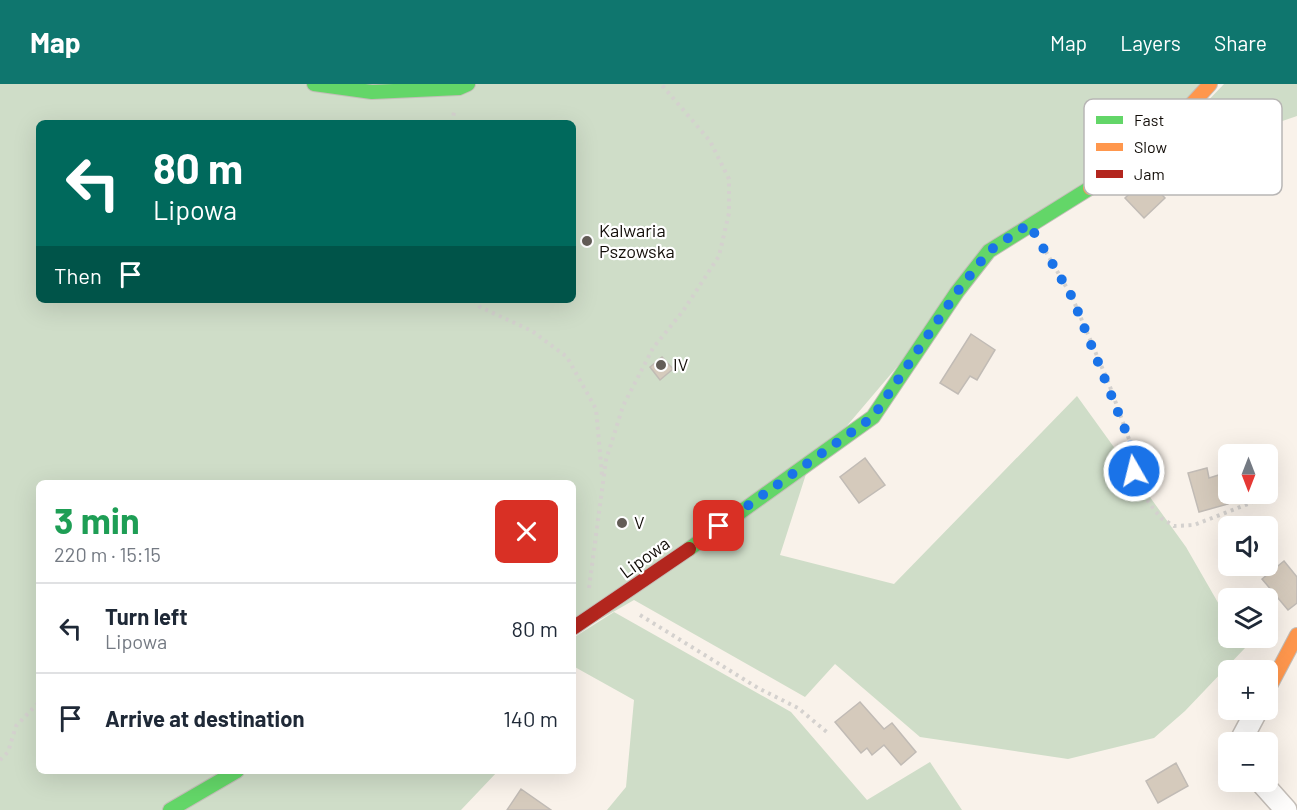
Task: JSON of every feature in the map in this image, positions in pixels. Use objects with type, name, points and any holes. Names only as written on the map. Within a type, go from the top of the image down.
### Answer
[{"type":"street","points":[[314,84],[372,92],[459,88],[468,84]]},
{"type":"street","name":"Lipowa","points":[[1197,99],[1210,84]]},
{"type":"street","name":"Lipowa","points":[[576,626],[616,601],[873,417],[957,292],[989,251],[1084,190]]},
{"type":"street","points":[[1278,671],[1297,635]]},
{"type":"street","points":[[170,810],[232,774]]},
{"type":"street","points":[[1270,792],[1286,810]]},
{"type":"path","points":[[586,620],[606,460],[623,406],[653,348],[683,311],[719,256],[729,213],[729,179],[710,141],[661,84]]},
{"type":"path","points":[[1029,224],[1072,297],[1109,384],[1130,442],[1134,471],[1142,492],[1161,518],[1174,526],[1194,525],[1248,504]]},
{"type":"path","points":[[477,303],[480,307],[532,331],[567,357],[596,409],[603,482]]},
{"type":"path","points":[[616,601],[758,688],[798,708],[828,733]]},
{"type":"path","points":[[0,760],[8,752],[16,726],[36,705]]},
{"type":"green space","points":[[0,84],[1217,84],[1197,99],[1084,99],[1084,185],[992,255],[806,474],[780,555],[894,584],[1077,396],[1186,547],[1218,603],[1218,648],[1245,648],[1234,660],[1218,660],[1218,676],[1185,711],[1154,738],[1068,759],[920,737],[835,664],[805,697],[634,600],[576,633],[576,480],[36,480],[36,774],[495,774],[461,810],[0,810]]},
{"type":"green space","points":[[1224,84],[1297,84],[1297,116],[1282,121],[1282,99],[1210,99]]},
{"type":"green space","points":[[614,612],[791,712],[867,800],[930,762],[962,810],[607,810],[626,787],[634,700],[576,668],[576,636]]},
{"type":"building","points":[[1128,195],[1162,195],[1165,198],[1144,218],[1125,198]]},
{"type":"building","points":[[971,334],[995,350],[977,380],[970,376],[958,394],[940,383]]},
{"type":"building","points":[[662,357],[673,369],[660,380],[650,367]]},
{"type":"building","points":[[865,458],[885,485],[859,503],[840,477]]},
{"type":"building","points":[[1207,468],[1209,478],[1218,475],[1218,504],[1228,504],[1199,512],[1188,473]]},
{"type":"building","points":[[1284,561],[1297,577],[1297,603],[1288,610],[1278,598],[1278,588],[1270,588],[1262,579],[1266,576],[1278,576],[1278,566]]},
{"type":"building","points":[[860,702],[884,729],[892,723],[916,752],[901,765],[884,745],[872,755],[867,748],[861,753],[835,722]]},
{"type":"building","points":[[1176,763],[1188,786],[1158,803],[1146,781]]},
{"type":"building","points":[[521,789],[551,810],[507,810]]},
{"type":"traffic: fast","points":[[314,84],[372,92],[459,88],[468,84]]},
{"type":"traffic: fast","points":[[689,549],[873,417],[957,292],[989,251],[1084,192]]},
{"type":"traffic: fast","points":[[170,810],[232,774]]},
{"type":"traffic: slow","points":[[1196,99],[1210,84]]},
{"type":"traffic: slow","points":[[1278,671],[1297,635]]},
{"type":"traffic: jam","points":[[576,626],[689,549]]},
{"type":"place","name":"Kalwaria Pszowska","points":[[587,241]]},
{"type":"place","name":"IV","points":[[661,365]]},
{"type":"place","name":"V","points":[[622,523]]},
{"type":"route","points":[[719,526],[873,417],[957,292],[989,251],[1029,224],[1072,297],[1109,384],[1130,442],[1134,471]]}]
